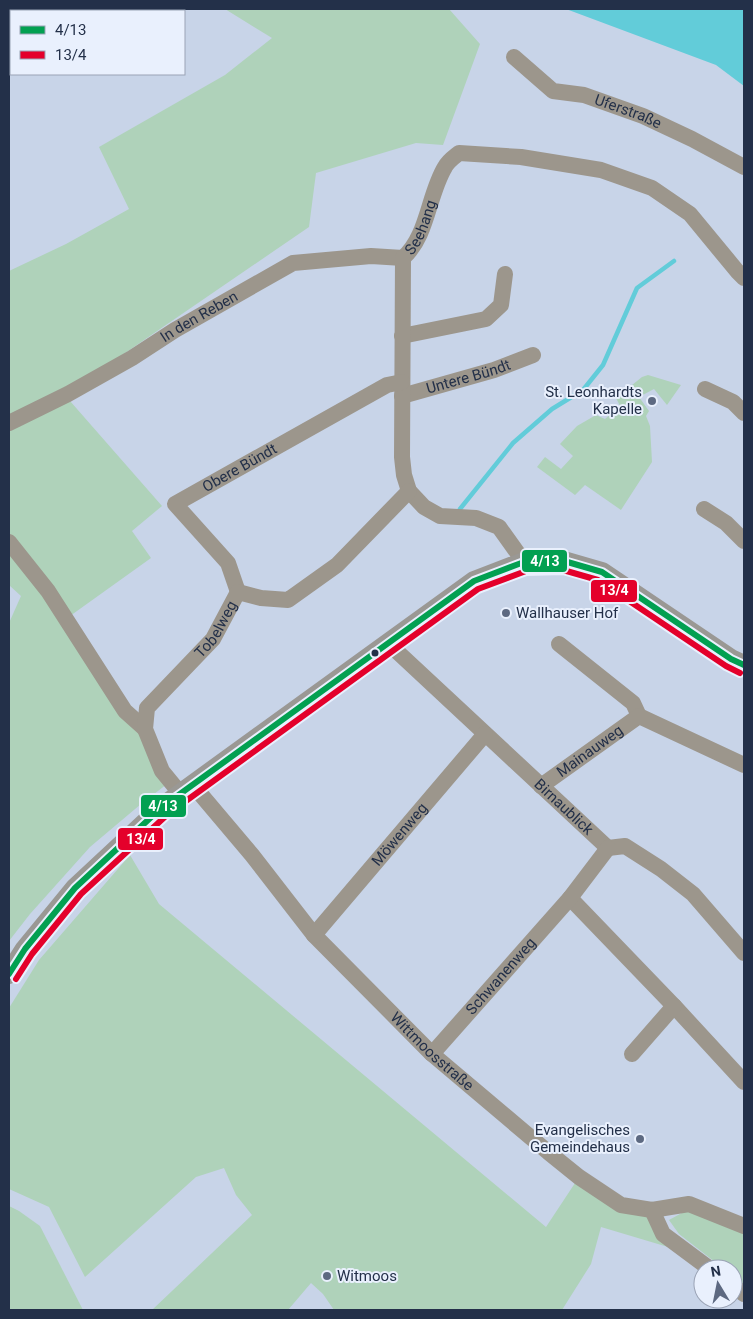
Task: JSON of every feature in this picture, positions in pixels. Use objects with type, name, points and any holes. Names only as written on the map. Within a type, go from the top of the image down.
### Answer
[{"type":"main road","points":[[9,974],[25,949],[75,888],[162,807],[474,581],[524,562],[564,561],[602,572],[731,659],[744,665]]},
{"type":"street","name":"Uferstraße","points":[[514,57],[554,91],[584,95],[643,116],[692,139],[744,167]]},
{"type":"street","name":"Seehang","points":[[524,562],[499,527],[476,518],[440,516],[424,508],[409,490],[404,475],[402,457],[403,258],[412,250],[425,220],[435,186],[446,165],[459,153],[521,157],[601,170],[652,188],[690,214],[736,271],[744,278]]},
{"type":"street","name":"In den Reben","points":[[9,423],[68,394],[132,358],[175,330],[294,264],[371,256],[403,258]]},
{"type":"street","points":[[402,336],[486,319],[500,306],[505,274]]},
{"type":"street","name":"Untere Bündt","points":[[402,389],[494,370],[533,355]]},
{"type":"street","name":"Obere Bündt","points":[[238,592],[228,563],[175,504],[386,385],[402,389]]},
{"type":"street","points":[[704,389],[733,402],[744,413]]},
{"type":"street","name":"Tobelweg","points":[[144,728],[147,708],[213,640],[238,592],[261,598],[288,600],[337,565],[409,490]]},
{"type":"street","points":[[704,509],[726,524],[744,540]]},
{"type":"street","points":[[9,542],[48,590],[125,711],[144,728],[162,771],[186,789]]},
{"type":"street","name":"Birnaublick","points":[[389,644],[608,848]]},
{"type":"street","name":"Mainauweg","points":[[559,644],[633,703],[639,716],[744,766]]},
{"type":"street","name":"Mainauweg","points":[[541,786],[639,716]]},
{"type":"street","name":"Möwenweg","points":[[314,934],[485,734]]},
{"type":"street","name":"Wittmoosstraße","points":[[186,789],[252,855],[314,934],[432,1054],[579,1176],[621,1205],[652,1210],[689,1204],[744,1226]]},
{"type":"street","points":[[608,848],[625,846],[661,869],[687,889],[744,953]]},
{"type":"street","name":"Schwanenweg","points":[[432,1054],[570,898],[608,848]]},
{"type":"street","points":[[570,898],[744,1082]]},
{"type":"street","points":[[632,1054],[674,1006]]},
{"type":"street","points":[[652,1210],[663,1234],[697,1259]]},
{"type":"green space","points":[[13,9],[57,9],[56,10],[12,10]]},
{"type":"green space","points":[[225,9],[449,9],[480,44],[443,145],[416,143],[316,173],[309,227],[112,362],[9,419],[9,271],[66,244],[129,209],[99,147],[225,75],[272,38]]},
{"type":"green space","points":[[648,375],[681,385],[667,405],[654,389],[639,397],[649,411],[646,416],[650,426],[652,462],[621,510],[585,485],[575,495],[537,467],[545,457],[561,469],[573,456],[560,444],[577,426],[596,415],[605,419],[620,406],[616,398],[642,377]]},
{"type":"green space","points":[[70,401],[162,506],[132,531],[151,558],[70,616],[9,535],[9,430]]},
{"type":"green space","points":[[11,546],[171,781],[90,847],[30,914],[9,941],[9,623],[21,596],[9,585],[9,549]]},
{"type":"green space","points":[[130,855],[159,904],[546,1227],[579,1177],[649,1215],[652,1229],[668,1247],[601,1227],[591,1264],[562,1310],[334,1310],[323,1294],[311,1283],[288,1310],[152,1310],[252,1215],[236,1195],[224,1168],[196,1177],[85,1277],[49,1207],[9,1189],[9,1008],[39,960]]},
{"type":"green space","points":[[9,1206],[40,1226],[83,1310],[9,1310]]},
{"type":"green space","points":[[689,1209],[744,1232],[744,1285],[743,1259],[711,1259],[679,1234],[669,1220]]},
{"type":"water","points":[[566,9],[744,9],[744,86],[716,65]]},
{"type":"waterway","points":[[460,509],[513,443],[552,409],[583,390],[603,365],[637,288],[674,261]]},
{"type":"transit line","name":"4/13","points":[[9,974],[25,949],[75,888],[162,807],[474,581],[524,562],[564,561],[602,572],[731,659],[744,665]]},
{"type":"transit line","name":"13/4","points":[[16,979],[32,954],[81,894],[168,814],[478,589],[526,571],[563,570],[598,580],[726,666],[740,673]]},
{"type":"place","name":"St. Leonhardts Kapelle","points":[[652,401]]},
{"type":"place","name":"Wallhauser Hof","points":[[506,613]]},
{"type":"place","name":"Evangelisches Gemeindehaus","points":[[640,1139]]},
{"type":"place","name":"Witmoos","points":[[327,1276]]}]
